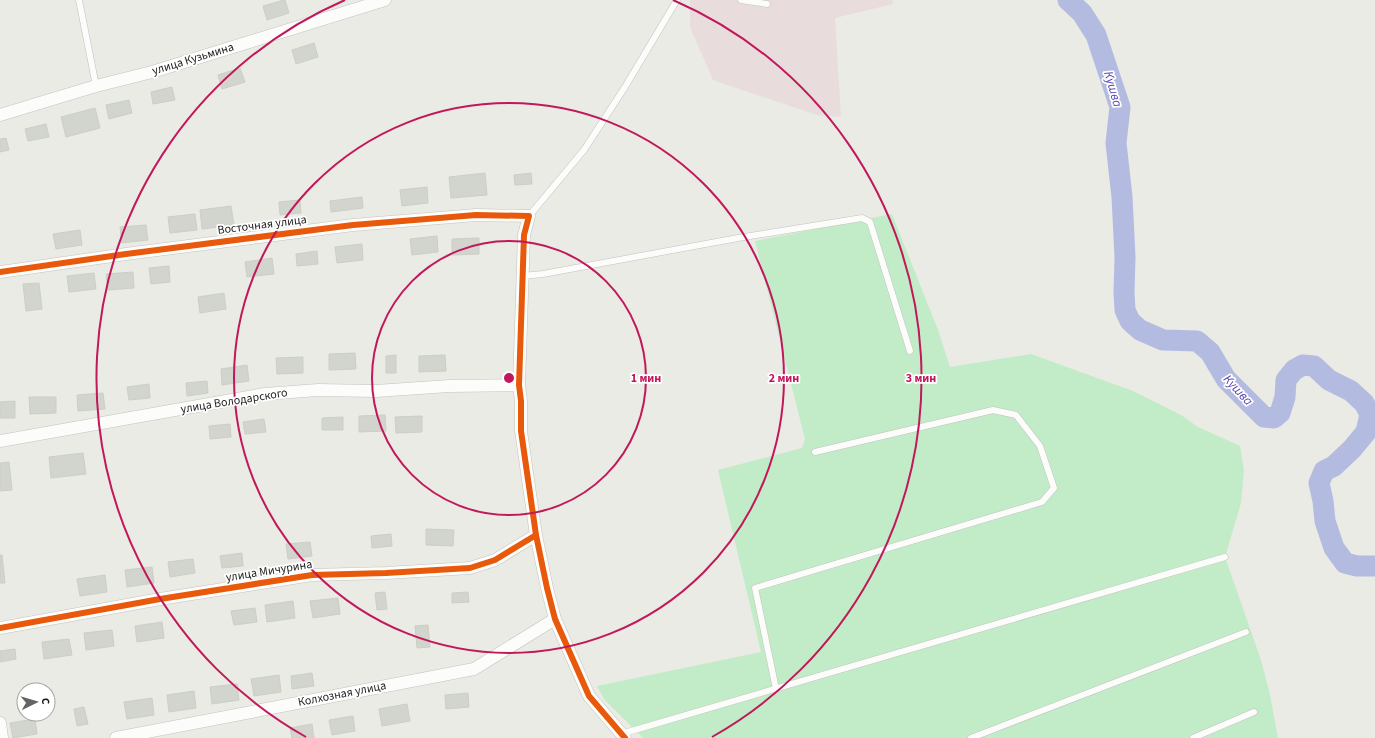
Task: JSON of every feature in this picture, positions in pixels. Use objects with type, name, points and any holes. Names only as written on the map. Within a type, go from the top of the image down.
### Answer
[{"type":"street","name":"улица Кузьмина","points":[[0,115],[96,86],[152,72],[385,0]]},
{"type":"street","name":"Восточная улица","points":[[0,272],[126,254],[361,224],[476,214],[529,216]]},
{"type":"street","points":[[529,216],[524,235],[519,385],[521,401],[521,431],[536,535],[546,588],[555,619],[589,696],[623,736]]},
{"type":"street","name":"улица Володарского","points":[[0,441],[265,394],[318,390],[376,391],[449,386],[519,385]]},
{"type":"street","name":"улица Мичурина","points":[[0,628],[160,599],[312,575],[386,574],[470,568],[495,560],[536,535]]},
{"type":"street","name":"Колхозная улица","points":[[116,738],[474,669],[555,619]]},
{"type":"street","points":[[0,723],[2,738]]},
{"type":"lane","points":[[79,0],[96,86]]},
{"type":"lane","points":[[529,216],[584,150],[625,87],[677,0]]},
{"type":"lane","points":[[741,0],[768,4]]},
{"type":"lane","points":[[522,276],[543,274],[730,239],[862,218],[870,222],[910,351]]},
{"type":"lane","points":[[776,689],[755,588],[1042,502],[1054,488],[1040,446],[1016,415],[993,410],[814,452]]},
{"type":"lane","points":[[623,736],[776,689],[1225,557]]},
{"type":"lane","points":[[971,738],[1246,632]]},
{"type":"lane","points":[[1193,738],[1254,712]]},
{"type":"shaded area","points":[[690,0],[892,0],[893,4],[835,18],[841,117],[817,115],[713,80],[690,27]]},
{"type":"green space","points":[[892,214],[938,330],[950,367],[1031,354],[1133,391],[1181,415],[1198,427],[1240,446],[1244,470],[1241,503],[1225,557],[1261,660],[1270,695],[1278,738],[643,738],[604,699],[597,686],[761,652],[718,470],[802,448],[805,439],[755,241]]},
{"type":"building","points":[[285,0],[289,13],[267,20],[263,6]]},
{"type":"building","points":[[314,43],[318,57],[296,64],[292,50]]},
{"type":"building","points":[[240,68],[245,82],[222,89],[218,75]]},
{"type":"building","points":[[172,87],[175,100],[153,104],[151,92]]},
{"type":"building","points":[[129,100],[132,113],[109,119],[106,105]]},
{"type":"building","points":[[95,108],[100,128],[66,137],[61,117]]},
{"type":"building","points":[[46,124],[49,137],[28,141],[25,129]]},
{"type":"building","points":[[6,138],[9,150],[0,152],[0,139]]},
{"type":"building","points":[[485,173],[487,195],[451,198],[449,177]]},
{"type":"building","points":[[531,173],[532,184],[515,185],[514,175]]},
{"type":"building","points":[[427,187],[428,203],[402,206],[400,190]]},
{"type":"building","points":[[362,197],[363,208],[331,212],[330,201]]},
{"type":"building","points":[[300,200],[301,213],[280,215],[279,202]]},
{"type":"building","points":[[231,206],[234,225],[202,229],[200,210]]},
{"type":"building","points":[[195,214],[197,230],[170,233],[168,217]]},
{"type":"building","points":[[146,225],[148,240],[122,243],[120,227]]},
{"type":"building","points":[[80,230],[82,245],[56,249],[53,234]]},
{"type":"building","points":[[437,236],[438,252],[412,255],[410,239]]},
{"type":"building","points":[[479,238],[479,254],[452,255],[452,239]]},
{"type":"building","points":[[362,244],[363,260],[337,263],[335,247]]},
{"type":"building","points":[[317,251],[318,264],[297,266],[296,254]]},
{"type":"building","points":[[272,258],[274,274],[247,277],[245,262]]},
{"type":"building","points":[[169,266],[170,282],[151,284],[149,268]]},
{"type":"building","points":[[133,272],[134,288],[108,290],[106,274]]},
{"type":"building","points":[[94,273],[96,289],[69,292],[67,276]]},
{"type":"building","points":[[39,283],[42,309],[26,311],[23,284]]},
{"type":"building","points":[[224,293],[226,309],[200,313],[198,297]]},
{"type":"building","points":[[355,353],[356,369],[329,370],[329,354]]},
{"type":"building","points":[[396,355],[396,373],[386,373],[386,356]]},
{"type":"building","points":[[445,355],[446,371],[419,372],[419,356]]},
{"type":"building","points":[[303,357],[303,373],[277,374],[276,358]]},
{"type":"building","points":[[247,365],[249,381],[222,385],[221,369]]},
{"type":"building","points":[[207,381],[208,393],[187,396],[186,383]]},
{"type":"building","points":[[149,384],[150,398],[129,400],[127,387]]},
{"type":"building","points":[[103,393],[105,409],[78,411],[77,395]]},
{"type":"building","points":[[29,397],[56,397],[56,413],[30,414]]},
{"type":"building","points":[[15,401],[15,418],[0,418],[0,402]]},
{"type":"building","points":[[385,415],[386,431],[359,432],[359,416]]},
{"type":"building","points":[[422,416],[422,432],[396,433],[395,417]]},
{"type":"building","points":[[343,417],[343,430],[322,430],[322,418]]},
{"type":"building","points":[[264,419],[266,432],[245,434],[243,422]]},
{"type":"building","points":[[230,424],[231,437],[210,439],[209,426]]},
{"type":"building","points":[[83,453],[86,474],[51,478],[49,457]]},
{"type":"building","points":[[9,462],[12,490],[0,491],[0,463]]},
{"type":"building","points":[[426,529],[454,530],[453,546],[426,545]]},
{"type":"building","points":[[391,534],[392,546],[372,548],[371,536]]},
{"type":"building","points":[[310,542],[312,556],[288,559],[286,544]]},
{"type":"building","points":[[242,553],[243,566],[222,568],[220,556]]},
{"type":"building","points":[[0,555],[2,555],[5,583],[0,583]]},
{"type":"building","points":[[193,559],[195,573],[170,577],[168,562]]},
{"type":"building","points":[[152,567],[154,583],[127,587],[125,570]]},
{"type":"building","points":[[105,575],[107,592],[80,596],[77,579]]},
{"type":"building","points":[[385,592],[387,609],[377,610],[375,593]]},
{"type":"building","points":[[468,592],[469,602],[452,603],[452,593]]},
{"type":"building","points":[[338,598],[340,614],[313,618],[310,601]]},
{"type":"building","points":[[293,601],[295,618],[267,622],[265,605]]},
{"type":"building","points":[[255,608],[257,622],[234,625],[231,611]]},
{"type":"building","points":[[162,622],[164,638],[137,642],[135,626]]},
{"type":"building","points":[[428,625],[430,647],[417,648],[415,626]]},
{"type":"building","points":[[112,630],[114,646],[86,650],[84,633]]},
{"type":"building","points":[[69,639],[72,655],[44,659],[42,642]]},
{"type":"building","points":[[15,649],[16,659],[0,662],[0,651]]},
{"type":"building","points":[[312,673],[314,686],[292,689],[291,676]]},
{"type":"building","points":[[279,675],[281,692],[254,696],[251,679]]},
{"type":"building","points":[[237,684],[239,700],[212,704],[210,687]]},
{"type":"building","points":[[194,691],[196,708],[169,712],[167,695]]},
{"type":"building","points":[[468,693],[469,707],[446,709],[445,695]]},
{"type":"building","points":[[152,698],[154,715],[127,719],[124,702]]},
{"type":"building","points":[[407,704],[410,721],[382,726],[379,709]]},
{"type":"building","points":[[84,707],[88,724],[77,726],[74,709]]},
{"type":"building","points":[[353,716],[355,731],[332,735],[329,720]]},
{"type":"building","points":[[35,722],[37,734],[13,738],[10,723]]},
{"type":"building","points":[[312,724],[314,738],[292,738],[290,728]]},
{"type":"waterway","name":"Кушва","points":[[1068,0],[1082,13],[1096,35],[1120,107],[1116,143],[1122,197],[1125,257],[1125,310],[1130,321],[1140,330],[1163,340],[1197,341],[1210,352],[1226,379],[1264,417],[1274,418],[1280,413],[1285,397],[1286,380],[1294,370],[1303,365],[1314,366],[1329,380],[1351,391],[1364,403],[1370,414],[1366,432],[1352,449],[1334,466],[1324,471],[1319,483],[1325,521],[1334,548],[1345,563],[1357,566],[1375,566]]},
{"type":"cycle path","points":[[0,272],[126,254],[353,225],[476,215],[529,216],[524,235],[519,385],[521,401],[521,431],[536,535],[555,619],[589,696],[625,738]]},
{"type":"cycle path","points":[[0,628],[160,599],[312,575],[386,573],[470,568],[495,560],[536,535]]}]
